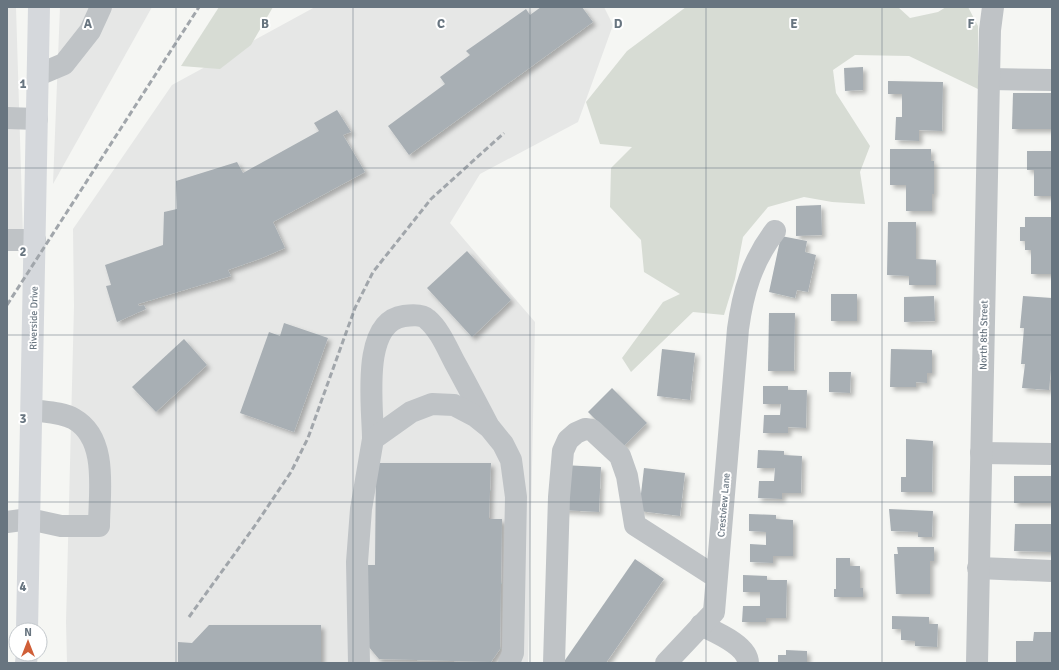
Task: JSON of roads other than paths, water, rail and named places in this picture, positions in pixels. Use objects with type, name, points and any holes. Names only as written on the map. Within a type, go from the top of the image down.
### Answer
[{"type":"main road","name":"Riverside Drive","points":[[27,622],[39,7]]},
{"type":"street","points":[[38,75],[64,64],[90,31],[101,7]]},
{"type":"street","name":"North 8th Street","points":[[976,663],[990,30],[993,7]]},
{"type":"street","points":[[989,79],[1052,80]]},
{"type":"street","points":[[7,118],[37,119]]},
{"type":"street","name":"Crestview Lane","points":[[666,663],[714,612],[742,296],[762,247],[775,231]]},
{"type":"street","points":[[7,240],[35,240]]},
{"type":"street","points":[[359,663],[357,562],[361,509],[373,439],[372,360],[376,343],[385,325],[398,317],[412,315],[426,318],[439,332],[490,428],[503,444],[511,460],[516,497],[513,653],[510,663]]},
{"type":"street","points":[[373,439],[411,412],[432,404],[454,405],[475,416],[490,428]]},
{"type":"street","points":[[7,522],[29,519],[61,526],[99,526],[100,464],[92,438],[86,428],[75,419],[64,415],[32,410]]},
{"type":"street","points":[[554,663],[559,497],[563,451],[568,440],[576,433],[585,429],[592,430],[620,456],[627,476],[635,525],[716,577]]},
{"type":"street","points":[[980,453],[1052,454]]},
{"type":"street","points":[[978,568],[1052,571]]},
{"type":"street","points":[[701,625],[734,642],[742,649],[748,659],[748,663]]},
{"type":"railway","points":[[7,305],[199,7]]},
{"type":"railway","points":[[189,617],[254,527],[291,472],[308,438],[355,308],[373,272],[431,199],[504,133]]}]
